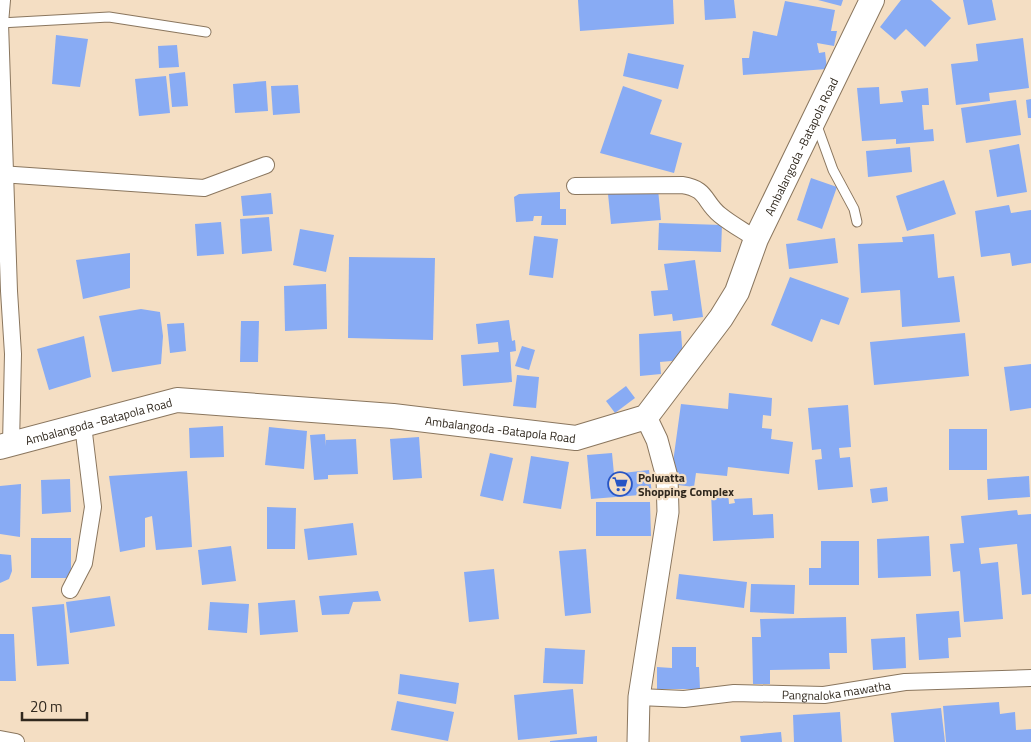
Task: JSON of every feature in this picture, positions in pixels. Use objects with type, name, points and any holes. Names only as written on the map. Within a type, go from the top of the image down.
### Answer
[{"type":"main road","name":"Ambalangoda -Batapola Road","points":[[6,446],[177,400],[393,416],[576,438],[646,418],[721,318],[737,292],[756,239],[872,0]]},
{"type":"street","points":[[2,0],[0,23],[3,175],[13,354],[6,446]]},
{"type":"street","points":[[3,175],[43,176],[204,188],[266,165]]},
{"type":"street","points":[[575,186],[694,186],[701,191],[722,216],[756,239]]},
{"type":"street","points":[[638,742],[639,697],[668,512],[667,477],[657,440],[646,418]]},
{"type":"street","points":[[70,590],[84,563],[93,506],[82,425]]},
{"type":"street","name":"Pangnaloka mawatha","points":[[639,697],[684,699],[734,693],[824,694],[905,682],[1031,678]]},
{"type":"street","points":[[0,739],[16,742]]},
{"type":"lane","points":[[0,23],[109,17],[206,32]]},
{"type":"lane","points":[[815,118],[833,170],[854,209],[857,222]]},
{"type":"building","points":[[578,0],[673,0],[674,24],[580,31]]},
{"type":"building","points":[[704,0],[734,0],[736,18],[705,20]]},
{"type":"building","points":[[818,0],[843,0],[841,6]]},
{"type":"building","points":[[901,0],[931,0],[951,18],[925,47],[906,29],[895,40],[880,27]]},
{"type":"building","points":[[963,0],[992,0],[996,20],[968,25]]},
{"type":"building","points":[[785,1],[835,10],[831,31],[837,31],[834,46],[817,43],[819,53],[825,52],[827,69],[743,75],[742,58],[749,58],[753,31],[777,36]]},
{"type":"building","points":[[56,35],[88,39],[80,87],[52,84]]},
{"type":"building","points":[[1023,38],[1029,88],[989,93],[990,101],[956,105],[951,64],[978,61],[976,44]]},
{"type":"building","points":[[177,45],[179,67],[159,68],[158,46]]},
{"type":"building","points":[[628,53],[684,65],[678,89],[623,76]]},
{"type":"building","points":[[185,72],[188,106],[172,107],[169,74]]},
{"type":"building","points":[[166,76],[170,113],[139,116],[135,79]]},
{"type":"building","points":[[266,81],[268,111],[235,113],[233,84]]},
{"type":"building","points":[[298,85],[300,113],[273,115],[271,86]]},
{"type":"building","points":[[623,86],[662,100],[650,134],[682,143],[674,173],[600,153]]},
{"type":"building","points":[[879,87],[880,104],[903,102],[901,91],[928,88],[929,105],[922,105],[924,130],[933,129],[934,141],[896,144],[896,139],[862,141],[857,88]]},
{"type":"building","points":[[1031,99],[1031,118],[1028,118],[1026,100]]},
{"type":"building","points":[[1016,100],[1021,135],[966,143],[961,108]]},
{"type":"building","points":[[1019,144],[1027,192],[997,197],[989,150]]},
{"type":"building","points":[[910,147],[912,172],[868,177],[866,151]]},
{"type":"building","points":[[811,178],[837,187],[822,229],[797,220]]},
{"type":"building","points":[[944,180],[956,214],[907,231],[896,196]]},
{"type":"building","points":[[658,189],[661,220],[611,224],[608,194]]},
{"type":"building","points":[[560,192],[560,209],[566,209],[566,225],[541,225],[542,216],[534,216],[533,221],[516,222],[514,197],[519,194]]},
{"type":"building","points":[[271,193],[273,214],[243,216],[241,196]]},
{"type":"building","points":[[1009,205],[1011,213],[1031,210],[1031,263],[1012,266],[1010,253],[981,257],[975,211]]},
{"type":"building","points":[[269,217],[272,251],[242,254],[240,219]]},
{"type":"building","points":[[221,222],[224,254],[197,256],[195,224]]},
{"type":"building","points":[[659,223],[722,225],[721,252],[658,250]]},
{"type":"building","points":[[300,229],[334,235],[326,272],[293,265]]},
{"type":"building","points":[[934,234],[938,278],[954,276],[960,322],[902,327],[900,290],[861,293],[858,244],[903,242],[902,237]]},
{"type":"building","points":[[534,236],[558,239],[553,278],[529,275]]},
{"type":"building","points":[[835,238],[838,263],[789,269],[786,244]]},
{"type":"building","points":[[130,253],[130,288],[83,299],[76,260]]},
{"type":"building","points":[[349,257],[435,258],[433,340],[348,338]]},
{"type":"building","points":[[695,260],[703,317],[673,321],[672,314],[654,316],[651,291],[668,290],[664,264]]},
{"type":"building","points":[[790,277],[849,298],[839,325],[821,319],[812,342],[771,325]]},
{"type":"building","points":[[326,284],[327,329],[285,331],[284,286]]},
{"type":"building","points":[[141,309],[160,312],[163,336],[161,364],[112,372],[99,316]]},
{"type":"building","points":[[509,320],[512,341],[515,340],[516,351],[510,352],[512,382],[463,386],[461,355],[499,352],[498,342],[478,344],[476,324]]},
{"type":"building","points":[[241,321],[259,321],[258,362],[240,362]]},
{"type":"building","points":[[184,323],[186,351],[170,353],[167,324]]},
{"type":"building","points":[[681,331],[683,360],[660,362],[661,374],[640,376],[639,334]]},
{"type":"building","points":[[965,333],[969,376],[874,385],[870,342]]},
{"type":"building","points":[[84,336],[91,377],[49,390],[37,349]]},
{"type":"building","points":[[522,346],[535,350],[529,370],[515,366]]},
{"type":"building","points":[[1031,364],[1031,408],[1010,411],[1004,367]]},
{"type":"building","points":[[517,375],[539,377],[536,408],[513,406]]},
{"type":"building","points":[[626,386],[635,398],[615,413],[606,401]]},
{"type":"building","points":[[729,393],[772,398],[771,416],[763,415],[762,428],[772,429],[771,439],[793,442],[789,474],[728,467],[727,476],[696,473],[694,487],[670,484],[681,404],[728,409]]},
{"type":"building","points":[[848,405],[851,447],[839,448],[840,458],[850,457],[853,487],[818,490],[815,460],[822,459],[821,449],[812,450],[808,408]]},
{"type":"building","points":[[223,426],[224,457],[190,458],[189,428]]},
{"type":"building","points":[[269,427],[307,431],[304,469],[265,465]]},
{"type":"building","points":[[949,429],[987,429],[987,470],[949,470]]},
{"type":"building","points":[[325,434],[326,446],[326,440],[356,439],[358,474],[328,475],[328,479],[314,480],[310,435]]},
{"type":"building","points":[[419,437],[422,478],[393,480],[390,439]]},
{"type":"building","points":[[490,453],[513,458],[503,501],[480,496]]},
{"type":"building","name":"Polwatta Shopping Complex","points":[[612,453],[614,474],[649,470],[652,494],[591,499],[587,455]]},
{"type":"building","points":[[531,456],[569,462],[561,509],[523,503]]},
{"type":"building","points":[[187,471],[192,547],[156,550],[152,516],[145,518],[145,547],[120,552],[109,476]]},
{"type":"building","points":[[1029,476],[1030,497],[988,500],[987,479]]},
{"type":"building","points":[[70,479],[71,512],[42,514],[41,480]]},
{"type":"building","points":[[21,484],[20,537],[0,534],[0,486]]},
{"type":"building","points":[[887,487],[888,501],[872,503],[870,489]]},
{"type":"building","points":[[728,491],[729,504],[735,503],[734,499],[752,498],[753,515],[773,514],[774,538],[713,541],[711,492]]},
{"type":"building","points":[[596,502],[650,502],[651,536],[596,536]]},
{"type":"building","points":[[267,507],[296,508],[295,549],[267,549]]},
{"type":"building","points":[[1017,510],[1018,515],[1031,514],[1031,594],[1022,595],[1017,544],[979,548],[981,564],[998,562],[1003,619],[964,622],[960,571],[953,572],[950,544],[964,543],[961,516]]},
{"type":"building","points":[[353,523],[357,555],[308,560],[304,529]]},
{"type":"building","points":[[929,536],[931,576],[878,578],[877,539]]},
{"type":"building","points":[[31,538],[71,538],[71,578],[31,578]]},
{"type":"building","points":[[821,541],[859,541],[859,585],[809,585],[809,568],[821,568]]},
{"type":"building","points":[[231,546],[236,581],[202,585],[198,550]]},
{"type":"building","points":[[586,549],[591,613],[565,616],[559,551]]},
{"type":"building","points":[[0,554],[11,555],[12,571],[9,579],[0,583]]},
{"type":"building","points":[[494,569],[499,619],[469,622],[464,572]]},
{"type":"building","points":[[679,574],[747,582],[744,608],[676,599]]},
{"type":"building","points":[[751,584],[795,585],[794,614],[750,612]]},
{"type":"building","points":[[378,591],[381,601],[353,602],[349,614],[322,615],[319,596]]},
{"type":"building","points":[[110,596],[115,626],[70,633],[66,602]]},
{"type":"building","points":[[295,600],[298,632],[260,635],[258,603]]},
{"type":"building","points":[[210,602],[249,604],[247,633],[208,630]]},
{"type":"building","points":[[64,604],[69,664],[37,666],[32,607]]},
{"type":"building","points":[[959,611],[961,637],[948,638],[949,658],[919,660],[916,614]]},
{"type":"building","points":[[846,617],[847,653],[829,653],[830,669],[770,670],[770,684],[753,684],[752,637],[761,637],[760,619]]},
{"type":"building","points":[[0,634],[14,634],[16,681],[0,681]]},
{"type":"building","points":[[905,637],[906,668],[873,670],[871,639]]},
{"type":"building","points":[[672,647],[696,647],[696,667],[699,667],[700,689],[657,689],[657,667],[672,668]]},
{"type":"building","points":[[545,648],[585,650],[583,684],[543,683]]},
{"type":"building","points":[[400,674],[459,683],[456,704],[398,694]]},
{"type":"building","points":[[573,689],[577,734],[518,740],[514,695]]},
{"type":"building","points":[[397,701],[454,712],[448,741],[391,730]]},
{"type":"building","points":[[999,702],[1000,714],[1015,712],[1016,730],[1031,729],[1031,742],[946,742],[943,706]]},
{"type":"building","points":[[941,708],[945,742],[894,742],[891,713]]},
{"type":"building","points":[[840,712],[842,742],[794,742],[793,715]]},
{"type":"building","points":[[781,732],[782,742],[741,742],[740,736]]},
{"type":"building","points":[[597,736],[597,742],[550,742],[550,741]]},
{"type":"place","name":"Polwatta Shopping Complex","points":[[620,484]]}]
